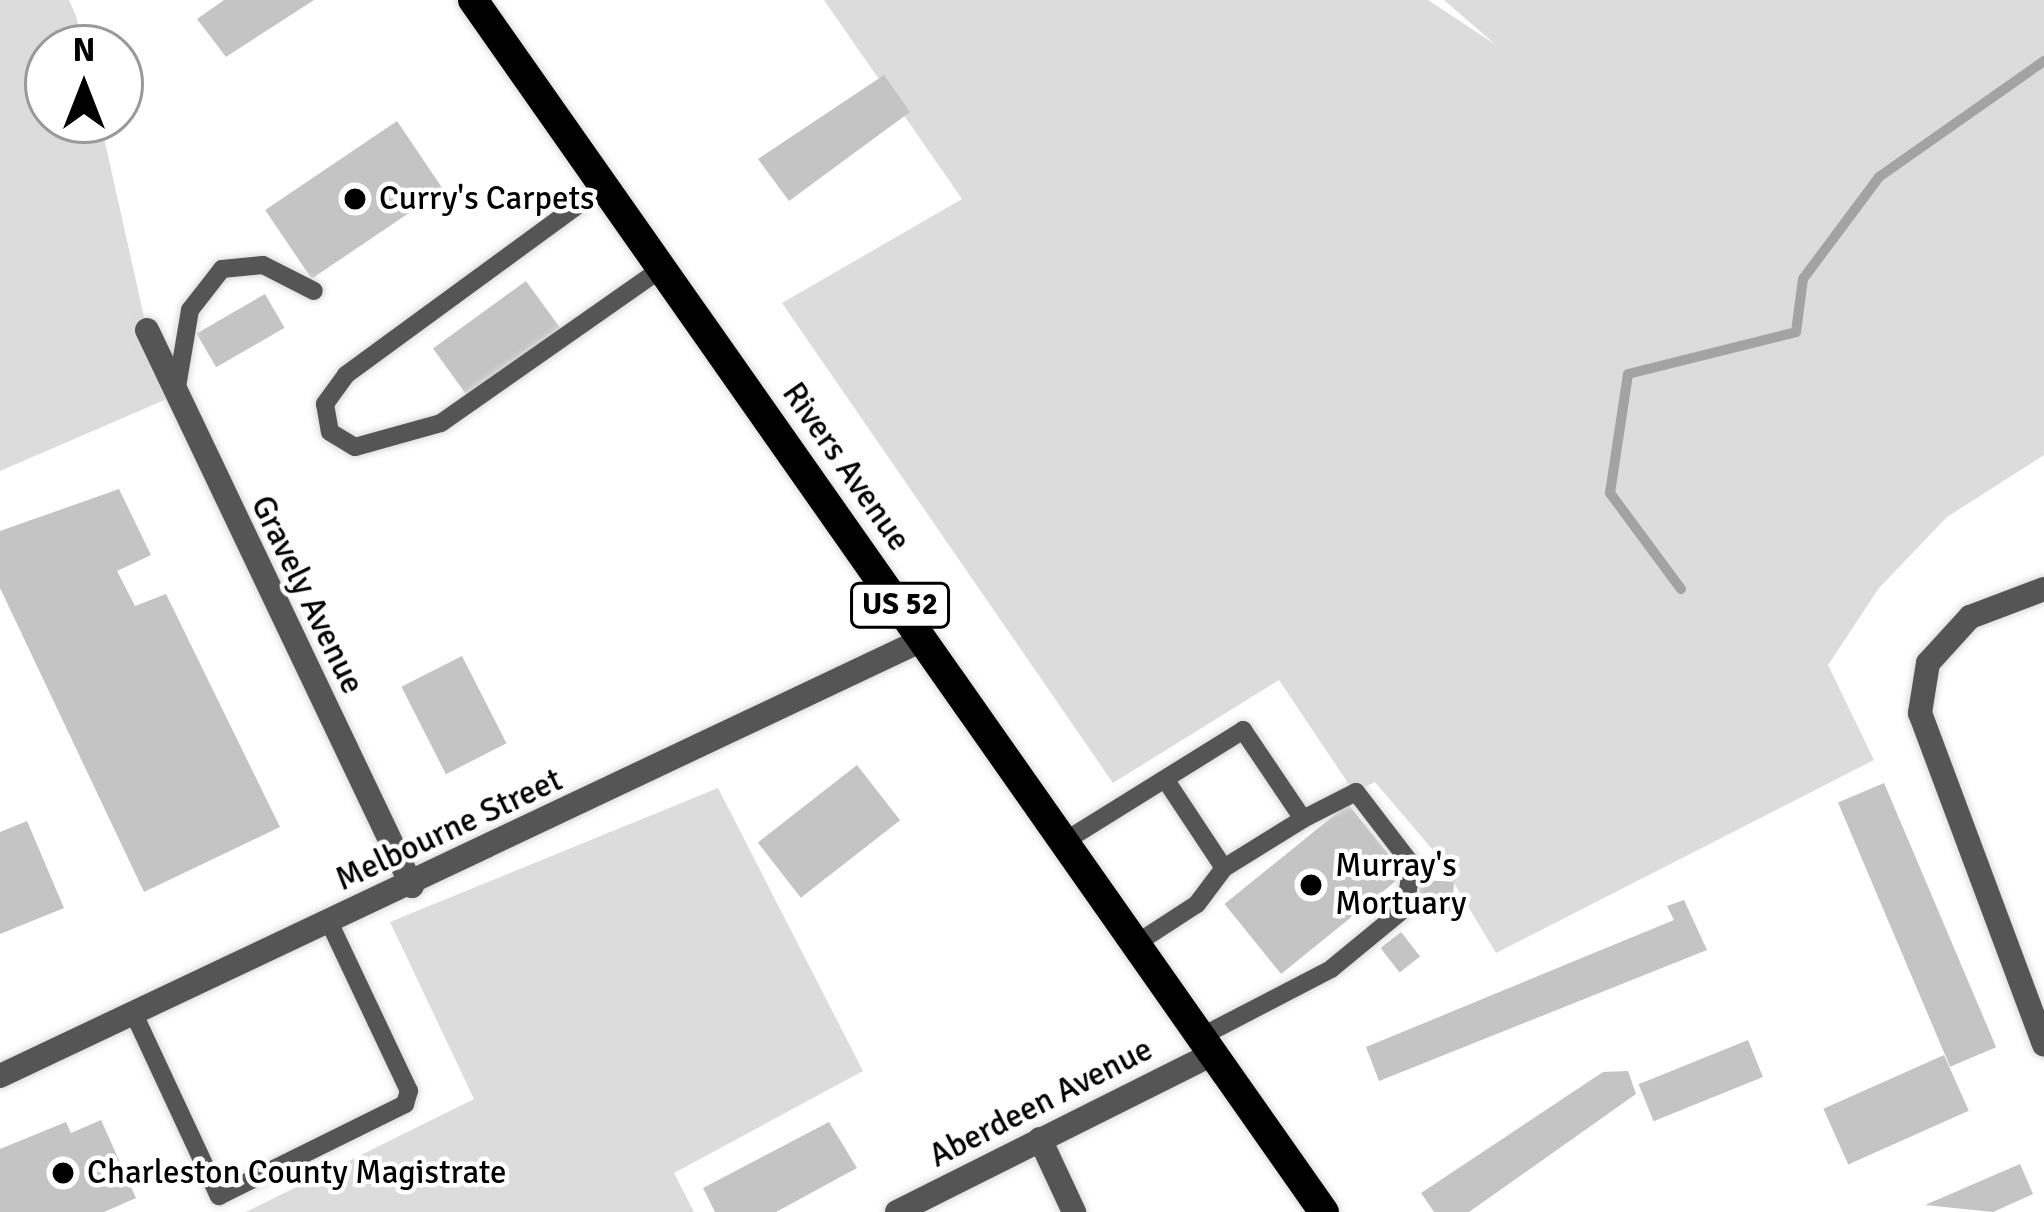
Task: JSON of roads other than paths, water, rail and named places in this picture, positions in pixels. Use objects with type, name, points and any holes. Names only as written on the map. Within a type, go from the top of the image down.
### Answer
[{"type":"main road","name":"Rivers Avenue","points":[[473,0],[1324,1212]]},
{"type":"street","name":"Gravely Avenue","points":[[147,330],[412,886]]},
{"type":"street","points":[[2044,589],[1970,617],[1928,663],[1919,713],[2044,1045]]},
{"type":"street","name":"Melbourne Street","points":[[0,1076],[412,886],[924,639]]},
{"type":"street","name":"Aberdeen Avenue","points":[[897,1212],[1208,1045]]},
{"type":"street","points":[[1040,1139],[1073,1212]]},
{"type":"lane","points":[[604,186],[346,375],[325,404],[330,432],[355,446],[441,423],[662,268]]},
{"type":"lane","points":[[176,395],[190,310],[222,269],[263,266],[314,291]]},
{"type":"lane","points":[[1065,841],[1167,782],[1243,730],[1304,819]]},
{"type":"lane","points":[[1167,782],[1224,868]]},
{"type":"lane","points":[[1137,943],[1196,904],[1224,868],[1356,792],[1412,865],[1405,908],[1330,969],[1208,1045]]},
{"type":"lane","points":[[206,1212],[219,1196],[406,1103],[409,1091],[330,924]]},
{"type":"lane","points":[[134,1014],[219,1196]]},
{"type":"waterway","points":[[1681,589],[1610,493],[1628,374],[1796,332],[1803,279],[1879,177],[2044,61]]},
{"type":"place","name":"Curry's Carpets","points":[[355,199]]},
{"type":"place","name":"Murray's Mortuary","points":[[1311,885]]},
{"type":"place","name":"Charleston County Magistrate","points":[[63,1173]]}]
